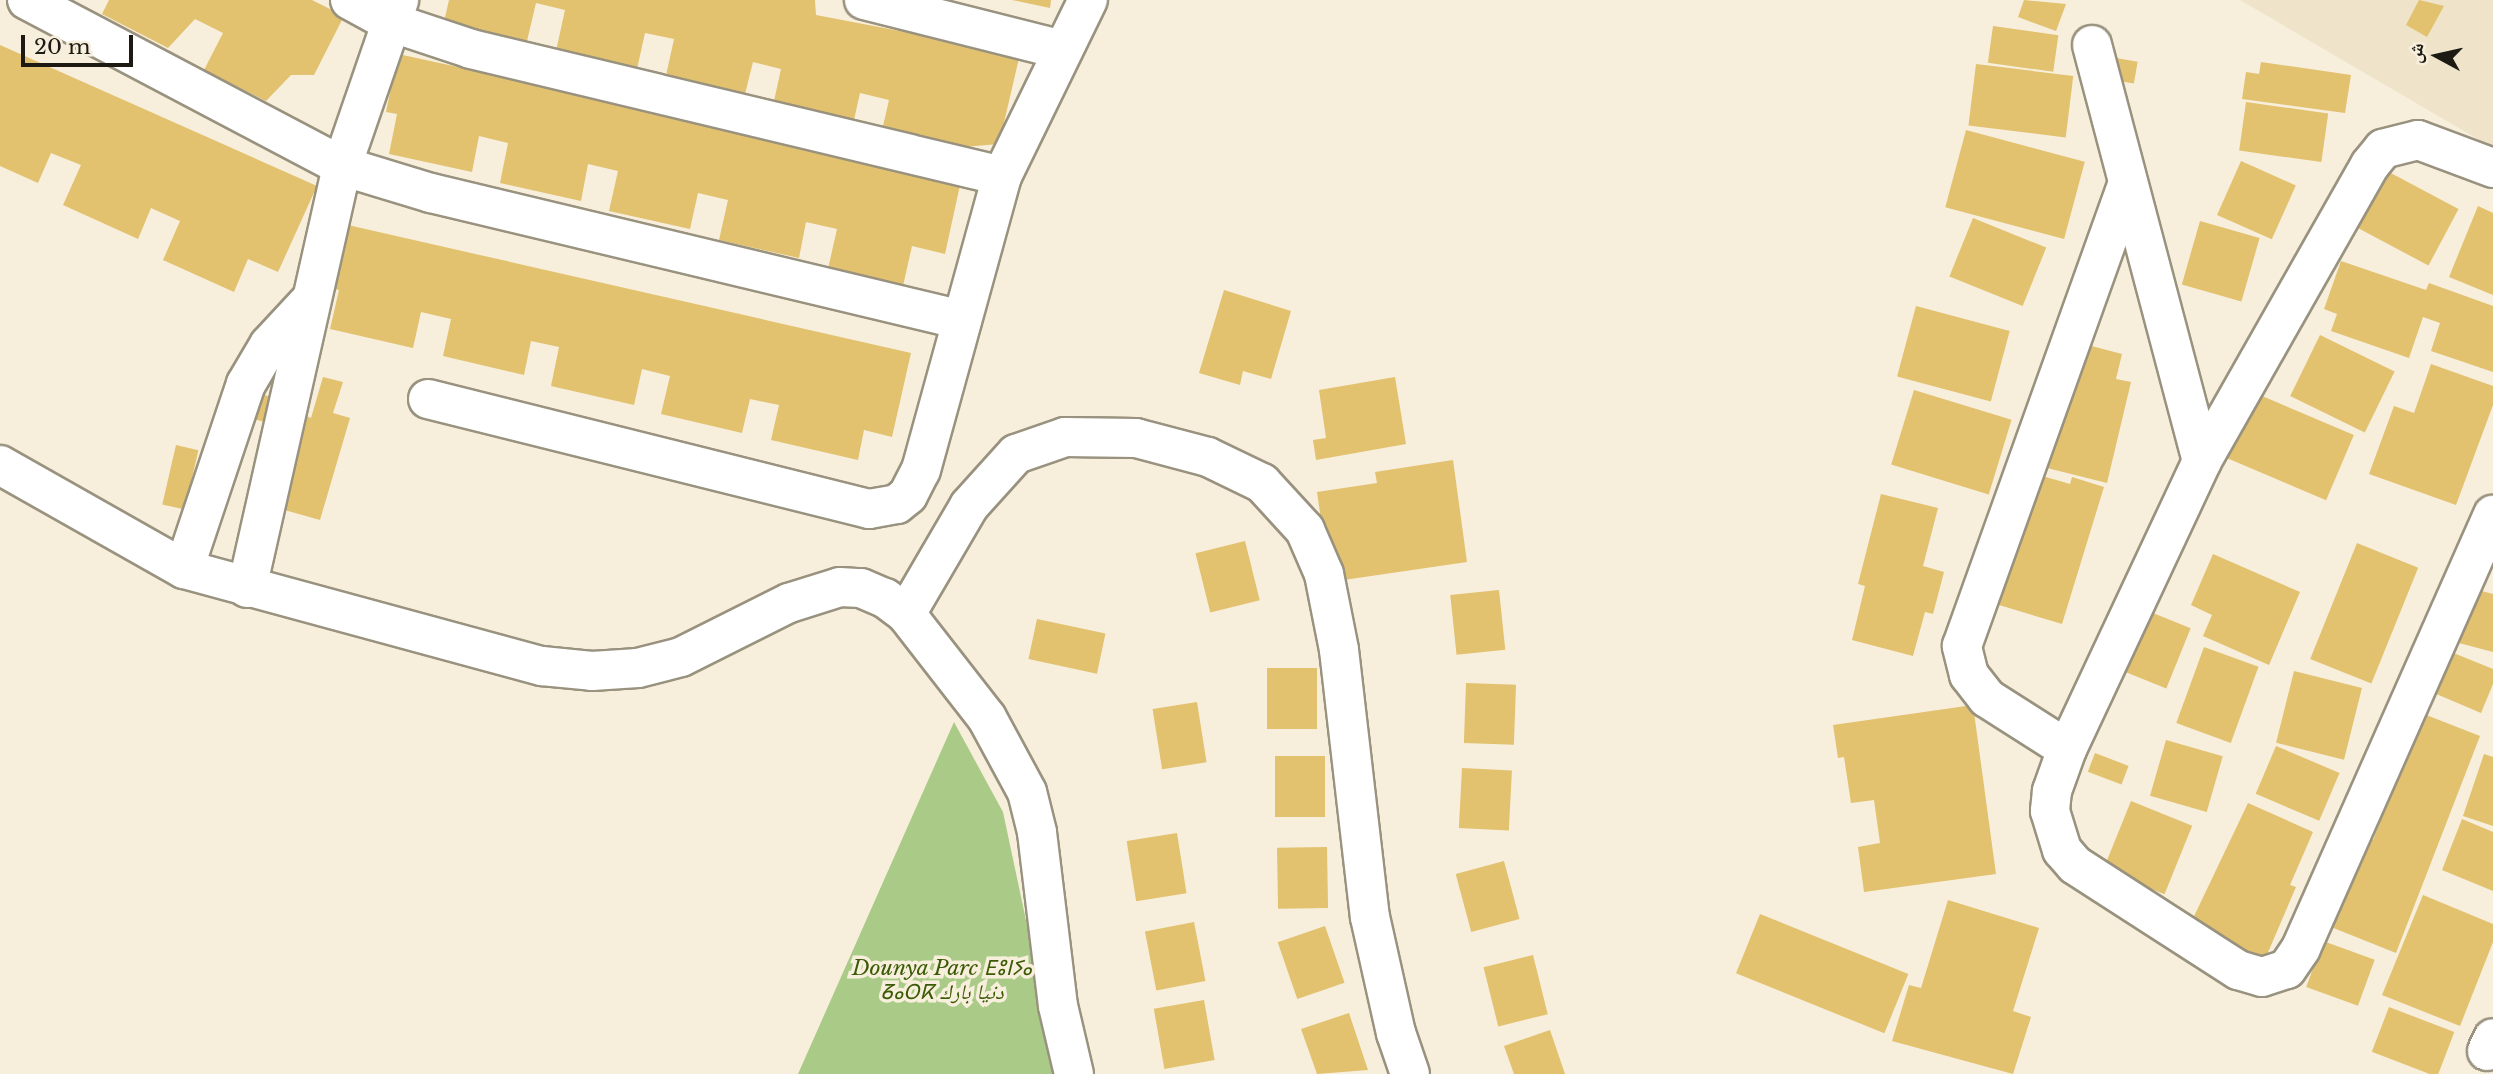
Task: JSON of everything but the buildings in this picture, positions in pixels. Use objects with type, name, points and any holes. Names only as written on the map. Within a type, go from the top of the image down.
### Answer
[{"type":"street","points":[[26,0],[342,166],[431,193],[962,320]]},
{"type":"street","points":[[350,0],[395,11],[471,49],[1002,176]]},
{"type":"street","points":[[864,0],[1063,50]]},
{"type":"street","points":[[428,399],[869,509],[884,508],[902,499],[916,484],[1002,176],[1088,0]]},
{"type":"street","points":[[247,588],[309,302],[342,166],[395,11]]},
{"type":"street","points":[[2092,46],[2202,461]]},
{"type":"street","points":[[2488,539],[2295,960],[2275,975],[2262,977],[2238,970],[2075,865],[2053,832],[2050,811],[2052,791],[2067,749],[2202,461],[2370,165],[2383,149],[2418,140],[2493,169]]},
{"type":"street","points":[[2067,749],[1987,698],[1969,675],[1962,646],[2127,185]]},
{"type":"street","points":[[184,569],[246,384],[270,345],[309,302]]},
{"type":"street","points":[[906,614],[969,506],[1016,454],[1065,437],[1136,438],[1208,457],[1262,483],[1305,530],[1324,574],[1339,650],[1370,917],[1395,1033],[1410,1074]]},
{"type":"street","points":[[0,465],[184,569],[542,666],[592,671],[638,668],[681,657],[789,603],[841,587],[873,593],[906,614],[987,718],[1027,792],[1037,832],[1058,1006],[1074,1074]]},
{"type":"shaded area","points":[[2240,0],[2493,0],[2493,148]]},
{"type":"green space","name":"Dounya Parc ⴹⵓⵏⵢⴰ ⵒⴰⵔⴽ دنيا بارك","points":[[954,722],[1003,812],[1034,958],[1066,1074],[798,1074]]}]
